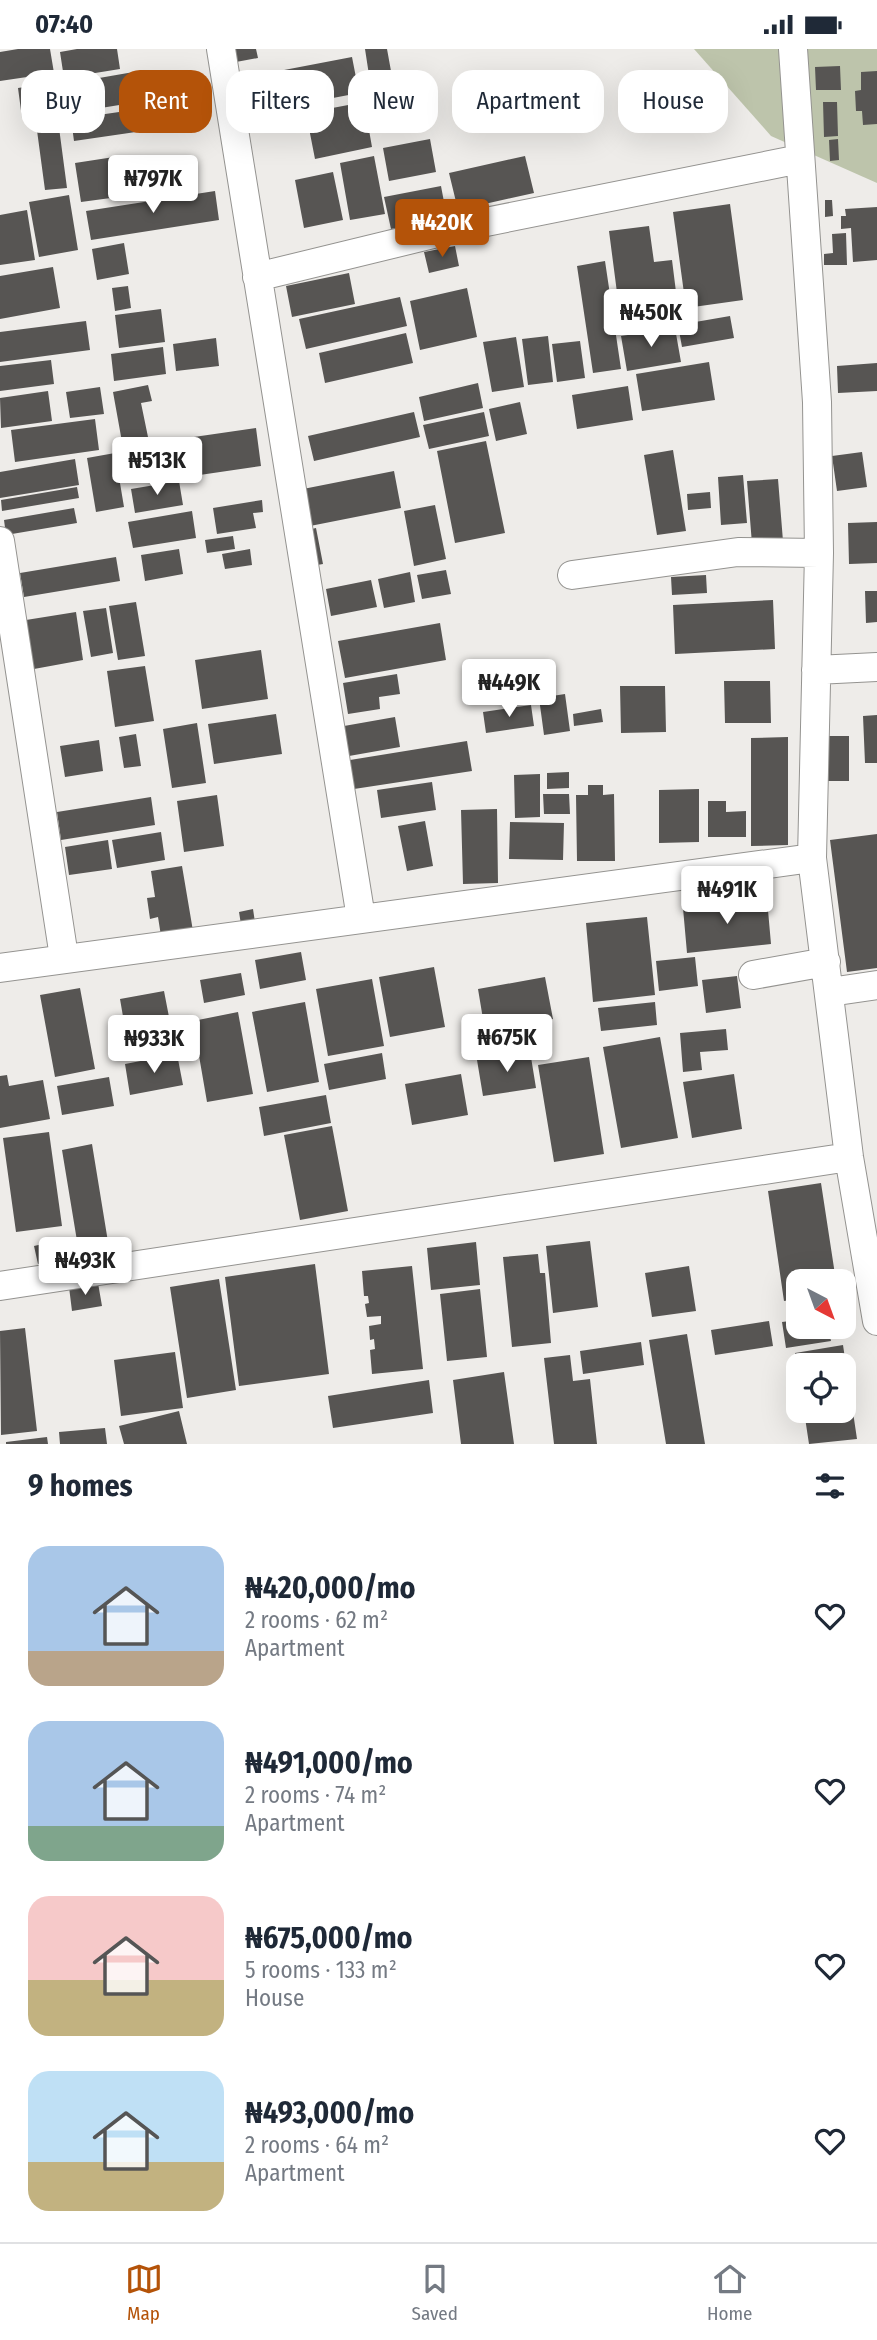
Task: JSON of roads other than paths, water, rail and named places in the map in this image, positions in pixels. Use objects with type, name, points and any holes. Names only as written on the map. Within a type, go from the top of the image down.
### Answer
[{"type":"street","points":[[221,49],[361,918]]},
{"type":"street","points":[[793,49],[817,402],[819,553],[812,858],[849,1157],[875,1292],[877,1321]]},
{"type":"street","points":[[257,277],[466,226],[800,159]]},
{"type":"street","points":[[0,541],[64,957]]},
{"type":"street","points":[[572,575],[737,552],[819,553]]},
{"type":"street","points":[[816,670],[877,667]]},
{"type":"street","points":[[0,968],[64,957],[812,858]]},
{"type":"street","points":[[753,975],[826,962]]},
{"type":"street","points":[[830,992],[877,985]]},
{"type":"street","points":[[0,1286],[849,1157]]}]
